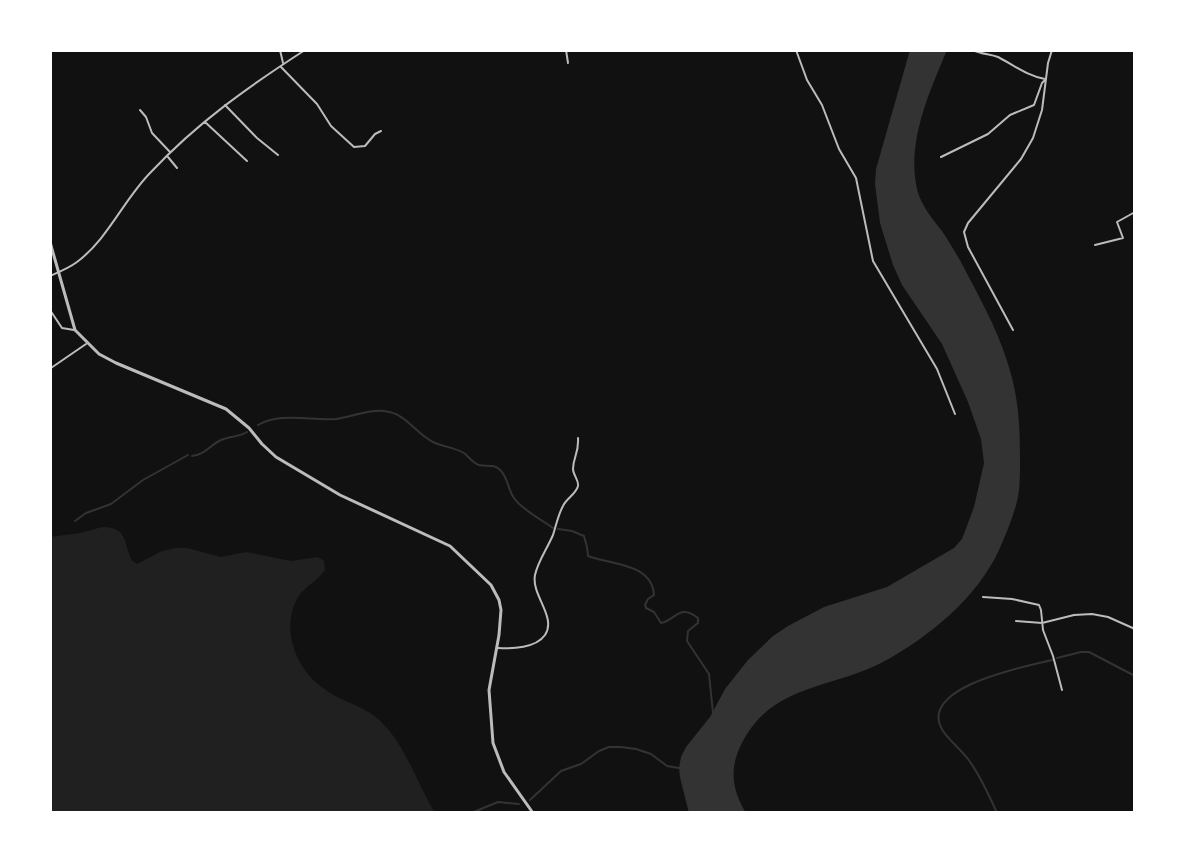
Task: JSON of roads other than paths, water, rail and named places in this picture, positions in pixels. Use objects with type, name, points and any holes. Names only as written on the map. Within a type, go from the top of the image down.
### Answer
[{"type":"street","points":[[280,50],[282,65],[317,104],[331,126],[354,147],[365,146],[381,131]]},
{"type":"street","points":[[50,276],[78,262],[96,244],[150,172],[224,104],[305,50]]},
{"type":"street","points":[[566,50],[568,63]]},
{"type":"street","points":[[796,50],[839,149],[856,178],[873,261],[937,369],[955,414]]},
{"type":"street","points":[[973,50],[1046,79]]},
{"type":"street","points":[[1013,330],[968,247],[964,232],[1027,150],[1038,123],[1052,50]]},
{"type":"street","points":[[941,157],[988,134],[1010,115],[1034,105],[1046,79]]},
{"type":"street","points":[[224,104],[278,155]]},
{"type":"street","points":[[140,110],[177,168]]},
{"type":"street","points":[[204,122],[247,161]]},
{"type":"street","points":[[1095,245],[1123,238],[1117,222],[1135,212]]},
{"type":"street","points":[[50,242],[75,330],[99,354],[226,409],[276,457],[340,495],[450,546],[491,585],[501,610],[489,690],[493,743],[504,772],[533,813]]},
{"type":"street","points":[[50,310],[62,328],[75,330]]},
{"type":"street","points":[[51,368],[87,344]]},
{"type":"street","points":[[497,648],[522,646],[541,639],[547,632],[547,617],[536,590],[535,575],[561,510],[577,489],[573,467],[579,450],[578,438]]},
{"type":"street","points":[[983,597],[1039,605],[1062,690]]},
{"type":"street","points":[[1016,621],[1042,623],[1092,614],[1108,617],[1135,629]]},
{"type":"waterway","points":[[258,425],[286,418],[336,419],[372,411],[392,413],[435,443],[461,451],[479,465],[498,469],[517,502],[553,528]]},
{"type":"waterway","points":[[192,456],[221,440],[247,432]]},
{"type":"waterway","points":[[75,521],[86,513],[111,504],[143,480],[188,455]]},
{"type":"waterway","points":[[558,529],[584,536],[588,556],[629,567],[646,577],[654,595],[645,605],[661,623],[682,612],[698,618],[698,623],[688,631],[687,641],[709,674],[713,713]]},
{"type":"waterway","points":[[1057,658],[1089,652],[1135,676]]},
{"type":"waterway","points":[[997,813],[972,765],[943,731],[939,716],[945,702],[978,681],[1052,660]]},
{"type":"waterway","points":[[530,800],[561,771],[581,764],[609,747],[636,749],[651,754],[667,766],[679,768]]},
{"type":"waterway","points":[[471,813],[498,802],[519,804]]}]
